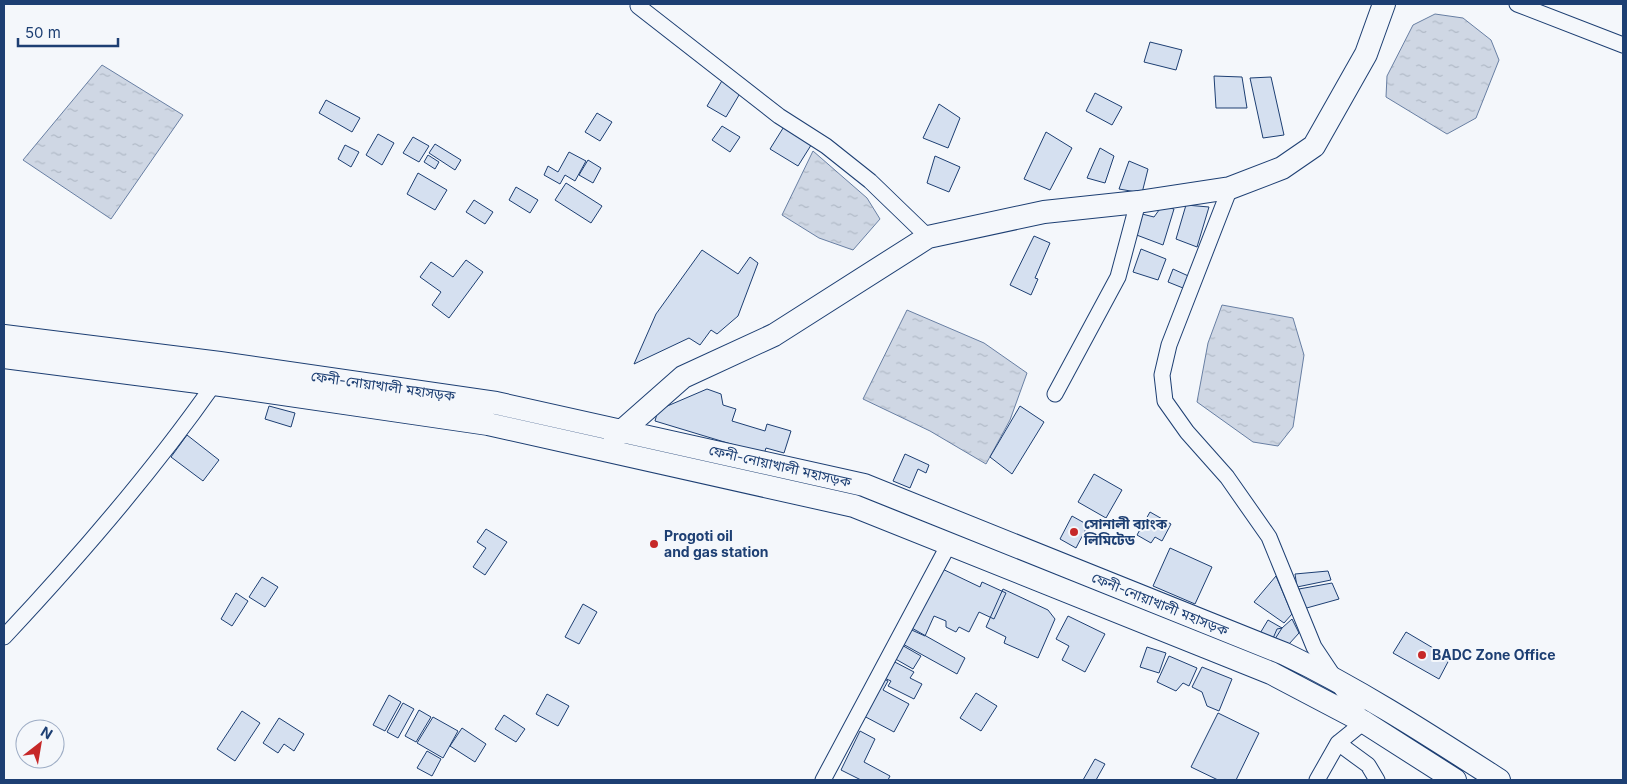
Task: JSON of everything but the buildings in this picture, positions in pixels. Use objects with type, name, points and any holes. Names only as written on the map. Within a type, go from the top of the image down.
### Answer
[{"type":"highway","points":[[598,448],[625,430],[683,377],[774,335],[928,237],[1044,212],[1138,202],[1230,188],[1282,168],[1314,146],[1366,54],[1384,4]]},
{"type":"highway","name":"ফেনী-নোয়াখালী মহাসড়ক","points":[[4,336],[220,363],[496,403],[625,430],[864,485],[1285,654],[1336,679],[1499,780]]},
{"type":"highway","name":"ফেনী-নোয়াখালী মহাসড়ক","points":[[4,357],[214,384],[488,424],[854,506],[1271,673],[1364,722],[1455,780]]},
{"type":"street","points":[[1517,4],[1623,45]]},
{"type":"street","points":[[638,6],[779,116],[834,152],[870,181],[928,237]]},
{"type":"street","points":[[1230,188],[1169,345],[1162,375],[1165,401],[1187,432],[1227,476],[1269,537],[1314,647],[1364,722],[1338,743],[1317,780]]},
{"type":"street","points":[[1055,394],[1118,278],[1138,202]]},
{"type":"street","points":[[4,637],[85,548],[177,436],[214,384]]},
{"type":"street","points":[[823,780],[949,544]]},
{"type":"street","points":[[1338,743],[1368,765],[1377,780]]},
{"type":"water","points":[[1435,14],[1463,18],[1491,40],[1499,60],[1476,118],[1447,134],[1386,97],[1387,76],[1413,25]]},
{"type":"water","points":[[102,65],[183,115],[111,219],[23,160]]},
{"type":"water","points":[[813,151],[867,198],[880,219],[853,250],[819,238],[782,215]]},
{"type":"water","points":[[1222,305],[1293,318],[1304,355],[1293,427],[1278,446],[1253,442],[1197,402],[1208,343]]},
{"type":"water","points":[[907,310],[984,343],[1027,373],[1010,420],[986,464],[930,431],[863,399]]},
{"type":"place","name":"সোনালী ব্যাংক লিমিটেড","points":[[1074,532]]},
{"type":"place","name":"Progoti oil and gas station","points":[[654,544]]},
{"type":"place","name":"BADC Zone Office","points":[[1422,655]]}]
